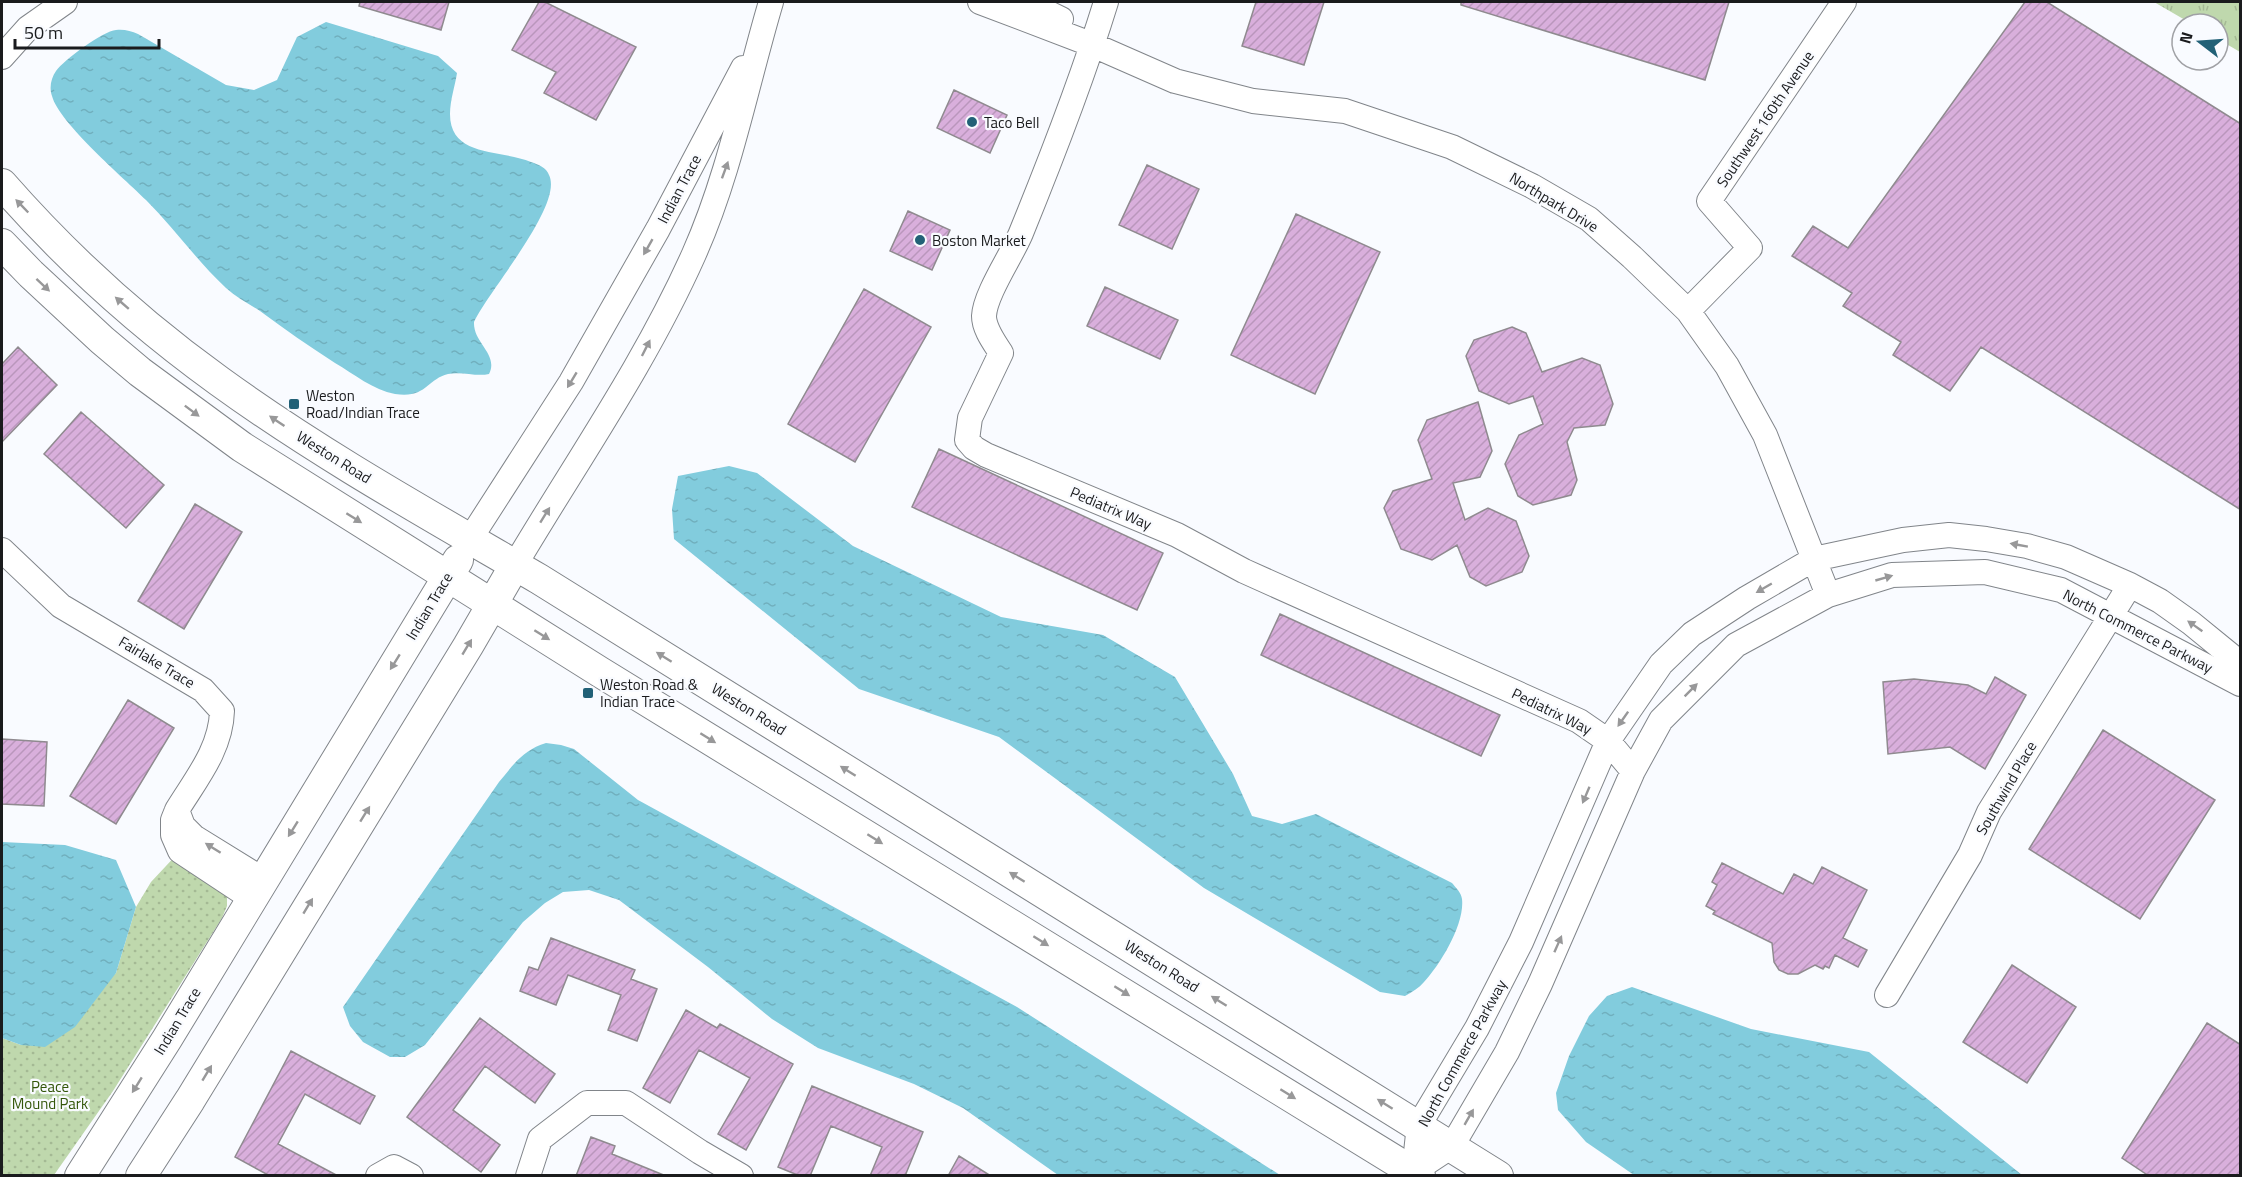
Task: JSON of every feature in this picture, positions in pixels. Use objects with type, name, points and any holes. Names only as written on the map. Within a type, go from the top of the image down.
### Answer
[{"type":"main road","name":"Weston Road","points":[[2,184],[94,278],[188,358],[307,441],[515,565],[1498,1176]]},
{"type":"main road","points":[[2,244],[102,340],[140,372],[242,447],[447,576],[1417,1173]]},
{"type":"main road","name":"Indian Trace","points":[[80,1176],[167,1039],[470,539]]},
{"type":"main road","name":"Indian Trace","points":[[141,1176],[190,1100],[515,565]]},
{"type":"street","points":[[2,57],[28,28],[65,2]]},
{"type":"street","name":"Indian Trace","points":[[515,565],[633,373],[694,253],[730,155],[771,2]]},
{"type":"street","name":"Northpark Drive","points":[[980,2],[1093,45],[1175,81],[1253,101],[1345,111],[1452,147],[1532,186],[1589,219],[1688,311],[1727,366],[1765,435],[1828,595]]},
{"type":"street","name":"Northpark Drive","points":[[1026,2],[1074,26],[1093,45]]},
{"type":"street","points":[[1093,45],[1106,2]]},
{"type":"street","name":"Southwest 160th Avenue","points":[[1688,311],[1750,248],[1709,201],[1844,2]]},
{"type":"street","points":[[2,34],[28,28]]},
{"type":"street","name":"Indian Trace","points":[[470,539],[571,382],[658,229],[763,28]]},
{"type":"street","name":"Pediatrix Way","points":[[1093,45],[1020,235],[987,302],[984,317],[990,335],[1001,353],[970,418],[967,440],[974,448],[986,455],[1176,535],[1244,571],[1579,722],[1608,741],[1633,771]]},
{"type":"street","name":"North Commerce Parkway","points":[[1417,1173],[1419,1125],[1477,1028],[1521,942],[1608,741],[1660,664],[1692,634],[1748,598],[1814,559],[1903,540],[1949,536],[2026,546],[2066,557],[2160,601],[2241,663]]},
{"type":"street","name":"Fairlake Trace","points":[[2,550],[61,606],[203,690],[222,711],[221,727],[213,752],[177,810],[183,826],[194,837],[257,889]]},
{"type":"street","name":"North Commerce Parkway","points":[[1417,1173],[1452,1146],[1507,1052],[1540,984],[1633,771],[1661,720],[1736,645],[1828,595],[1892,575],[1985,572],[2061,590],[2241,684]]},
{"type":"street","name":"Southwind Place","points":[[1887,995],[1970,855],[1989,812],[2130,585]]},
{"type":"street","points":[[528,1176],[540,1139],[587,1103],[626,1103],[741,1176]]},
{"type":"street","points":[[378,1176],[394,1167],[411,1176]]},
{"type":"green space","points":[[2154,2],[2240,2],[2240,52],[2230,46],[2230,12],[2171,12]]},
{"type":"green space","name":"Peace Mound Park","points":[[180,851],[227,895],[227,906],[222,918],[113,1091],[54,1175],[2,1175],[2,1038],[21,1045],[116,973],[136,907],[151,882]]},
{"type":"water","points":[[326,22],[438,56],[457,73],[450,114],[452,128],[458,138],[479,150],[519,158],[537,164],[548,172],[551,189],[536,227],[474,322],[477,336],[491,360],[489,374],[448,374],[420,391],[405,395],[379,389],[335,363],[226,288],[146,200],[79,135],[57,107],[51,93],[54,74],[60,66],[93,41],[119,30],[138,34],[226,85],[254,90],[277,80],[297,37]]},
{"type":"water","points":[[729,466],[757,473],[853,546],[1001,617],[1103,635],[1175,677],[1233,774],[1252,816],[1282,824],[1316,814],[1452,883],[1458,890],[1462,899],[1460,920],[1450,944],[1430,975],[1415,990],[1405,996],[1380,992],[1204,888],[999,737],[859,689],[674,539],[672,509],[678,476]]},
{"type":"water","points":[[546,743],[574,749],[638,800],[1017,1007],[1280,1175],[1058,1175],[963,1108],[914,1084],[818,1048],[772,1019],[619,900],[589,890],[563,892],[545,903],[523,922],[425,1045],[405,1057],[390,1057],[363,1042],[350,1026],[343,1007],[499,782],[525,754]]},
{"type":"water","points":[[2,842],[65,845],[116,860],[136,907],[116,973],[75,1027],[45,1047],[21,1045],[2,1038]]},
{"type":"water","points":[[1632,987],[1751,1029],[1869,1052],[2022,1175],[1634,1175],[1586,1142],[1558,1110],[1556,1093],[1569,1056],[1589,1016],[1607,996]]},
{"type":"building","points":[[360,2],[449,2],[441,30],[359,6]]},
{"type":"building","points":[[539,2],[545,2],[636,47],[596,120],[544,93],[556,72],[512,50]]},
{"type":"building","points":[[1256,2],[1324,2],[1304,65],[1242,46]]},
{"type":"building","points":[[1461,2],[1729,2],[1705,80],[1461,5]]},
{"type":"building","points":[[2025,2],[2047,2],[2241,124],[2241,510],[1981,347],[1950,391],[1893,355],[1901,342],[1843,306],[1852,293],[1792,256],[1813,226],[1848,248]]},
{"type":"building","name":"Taco Bell","points":[[954,90],[1007,115],[990,153],[937,128]]},
{"type":"building","points":[[1147,165],[1199,189],[1172,249],[1119,225]]},
{"type":"building","name":"Boston Market","points":[[908,211],[950,230],[932,270],[890,251]]},
{"type":"building","points":[[1296,214],[1380,252],[1315,394],[1231,355]]},
{"type":"building","points":[[1105,287],[1178,320],[1160,359],[1087,326]]},
{"type":"building","points":[[864,289],[931,327],[855,462],[788,424]]},
{"type":"building","points":[[1512,327],[1526,333],[1542,372],[1582,358],[1600,365],[1613,404],[1605,425],[1574,428],[1567,442],[1577,480],[1571,495],[1533,505],[1518,496],[1505,464],[1519,435],[1543,424],[1533,396],[1509,404],[1479,391],[1466,356],[1474,340]]},
{"type":"building","points":[[18,347],[57,385],[2,442],[2,364]]},
{"type":"building","points":[[1478,402],[1492,451],[1480,477],[1453,483],[1465,520],[1488,508],[1516,521],[1529,556],[1522,572],[1486,586],[1470,577],[1457,545],[1432,560],[1401,549],[1384,508],[1393,491],[1432,479],[1418,440],[1427,420]]},
{"type":"building","points":[[81,412],[164,485],[126,528],[44,454]]},
{"type":"building","points":[[939,449],[1163,553],[1137,610],[912,507]]},
{"type":"building","points":[[195,504],[242,532],[184,629],[138,601]]},
{"type":"building","points":[[1280,614],[1500,715],[1481,756],[1261,655]]},
{"type":"building","points":[[1995,677],[2026,695],[1985,769],[1950,747],[1888,754],[1883,682],[1914,679],[1968,685],[1986,694]]},
{"type":"building","points":[[128,700],[174,728],[116,824],[70,796]]},
{"type":"building","points":[[2103,730],[2215,800],[2140,919],[2029,849]]},
{"type":"building","points":[[2,739],[47,742],[44,806],[2,804]]},
{"type":"building","points":[[1722,863],[1783,894],[1794,874],[1813,884],[1822,867],[1867,890],[1843,938],[1867,950],[1858,967],[1835,955],[1829,968],[1825,966],[1823,969],[1815,965],[1798,974],[1788,974],[1779,970],[1774,962],[1772,943],[1713,914],[1715,911],[1706,906],[1717,885],[1712,882]]},
{"type":"building","points":[[551,938],[635,970],[631,979],[657,989],[637,1041],[608,1030],[621,995],[568,975],[556,1005],[520,991],[529,967],[538,970]]},
{"type":"building","points":[[2012,965],[2076,1007],[2027,1083],[1963,1042]]},
{"type":"building","points":[[686,1010],[717,1028],[720,1024],[793,1064],[746,1150],[718,1134],[750,1078],[699,1050],[670,1103],[643,1088]]},
{"type":"building","points":[[480,1018],[555,1074],[535,1103],[485,1066],[453,1110],[500,1145],[481,1172],[407,1117]]},
{"type":"building","points":[[2207,1023],[2241,1045],[2241,1176],[2149,1176],[2122,1158]]},
{"type":"building","points":[[291,1051],[375,1096],[360,1124],[305,1094],[278,1144],[338,1176],[270,1176],[235,1157]]},
{"type":"building","points":[[812,1086],[923,1132],[905,1176],[870,1176],[882,1147],[831,1126],[810,1176],[800,1176],[778,1167]]},
{"type":"building","points":[[591,1137],[615,1146],[612,1154],[666,1176],[576,1176]]},
{"type":"building","points":[[959,1156],[991,1176],[948,1176]]},
{"type":"place","name":"Taco Bell","points":[[972,122]]},
{"type":"place","name":"Boston Market","points":[[920,240]]},
{"type":"place","name":"Weston Road/Indian Trace","points":[[294,404]]},
{"type":"place","name":"Weston Road & Indian Trace","points":[[588,693]]}]
